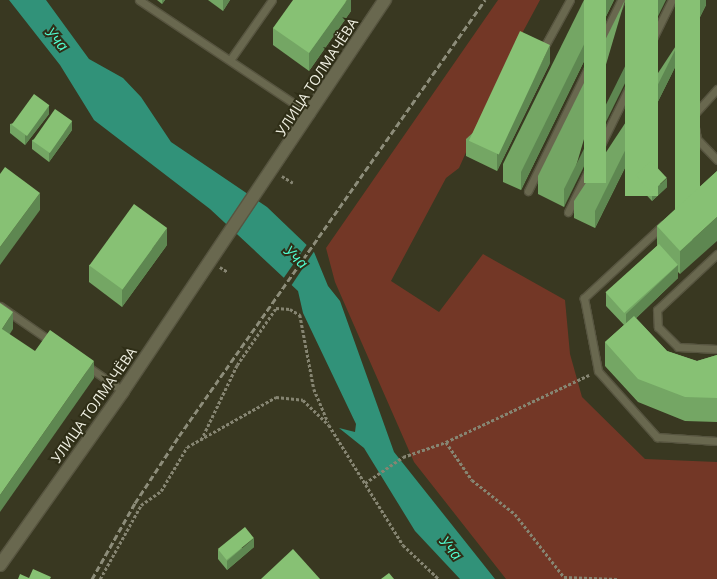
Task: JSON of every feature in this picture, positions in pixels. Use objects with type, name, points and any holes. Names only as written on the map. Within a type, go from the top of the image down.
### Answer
[{"type":"street","name":"УЛИЦА ТОЛМАЧЁВА","points":[[0,565],[123,391],[212,261],[385,0]]},
{"type":"lane","points":[[139,0],[310,114]]},
{"type":"lane","points":[[230,60],[272,0]]},
{"type":"lane","points":[[541,52],[570,0]]},
{"type":"lane","points":[[528,191],[621,0]]},
{"type":"lane","points":[[568,212],[672,0]]},
{"type":"lane","points":[[717,89],[694,116],[697,139],[717,160]]},
{"type":"lane","points":[[671,218],[584,298],[598,371],[657,437],[717,441]]},
{"type":"lane","points":[[717,254],[657,310],[658,327],[678,347],[717,349]]},
{"type":"lane","points":[[0,306],[58,346]]},
{"type":"lane","points":[[78,360],[123,391]]},
{"type":"path","points":[[201,440],[237,365],[276,308],[290,309],[300,315],[314,389],[329,425],[402,545],[439,579]]},
{"type":"path","points":[[365,483],[403,457],[446,442],[598,371]]},
{"type":"path","points":[[100,579],[141,505],[161,491],[187,447],[276,398],[303,400],[329,425]]},
{"type":"path","points":[[446,442],[472,480],[515,514],[564,577],[617,579]]},
{"type":"shaded area","points":[[498,0],[540,0],[505,65],[459,168],[446,178],[391,281],[439,312],[483,254],[565,300],[570,354],[582,397],[645,459],[717,462],[717,579],[506,579],[414,462],[335,282],[326,248]]},
{"type":"water","name":"Уча","points":[[9,0],[46,0],[89,59],[123,78],[141,97],[171,142],[267,207],[314,252],[328,286],[340,301],[394,452],[495,579],[460,579],[415,531],[364,448],[339,428],[355,432],[356,424],[303,313],[298,291],[210,209],[94,120],[60,65]]},
{"type":"pier","points":[[308,243],[315,250],[291,286],[283,279]]},
{"type":"building","points":[[293,0],[347,0],[309,53],[273,28]]},
{"type":"building","points":[[584,0],[606,0],[606,183],[584,183]]},
{"type":"building","points":[[625,0],[658,0],[658,196],[625,196]]},
{"type":"building","points":[[675,0],[700,0],[700,225],[675,225]]},
{"type":"building","points":[[520,31],[550,45],[499,155],[469,141]]},
{"type":"building","points":[[34,94],[49,105],[27,136],[12,125]]},
{"type":"building","points":[[55,109],[72,121],[50,153],[33,141]]},
{"type":"building","points":[[651,161],[667,178],[651,192],[636,175]]},
{"type":"building","points":[[5,167],[40,193],[0,247],[0,174]]},
{"type":"building","points":[[717,171],[717,217],[680,251],[657,226]]},
{"type":"building","points":[[134,204],[167,228],[122,290],[89,265]]},
{"type":"building","points":[[659,244],[678,265],[624,313],[605,292]]},
{"type":"building","points":[[0,303],[13,312],[2,329],[35,351],[50,330],[94,361],[0,495]]},
{"type":"building","points":[[634,316],[667,351],[697,361],[717,355],[717,398],[685,397],[638,379],[605,342]]},
{"type":"building","points":[[245,527],[254,538],[227,560],[218,549]]},
{"type":"building","points":[[293,549],[320,579],[261,579]]},
{"type":"building","points":[[33,569],[51,577],[50,579],[18,579],[20,574],[29,578]]},
{"type":"building","points":[[389,573],[394,579],[381,579]]},
{"type":"railway","points":[[92,579],[135,503],[179,436],[485,0]]}]
